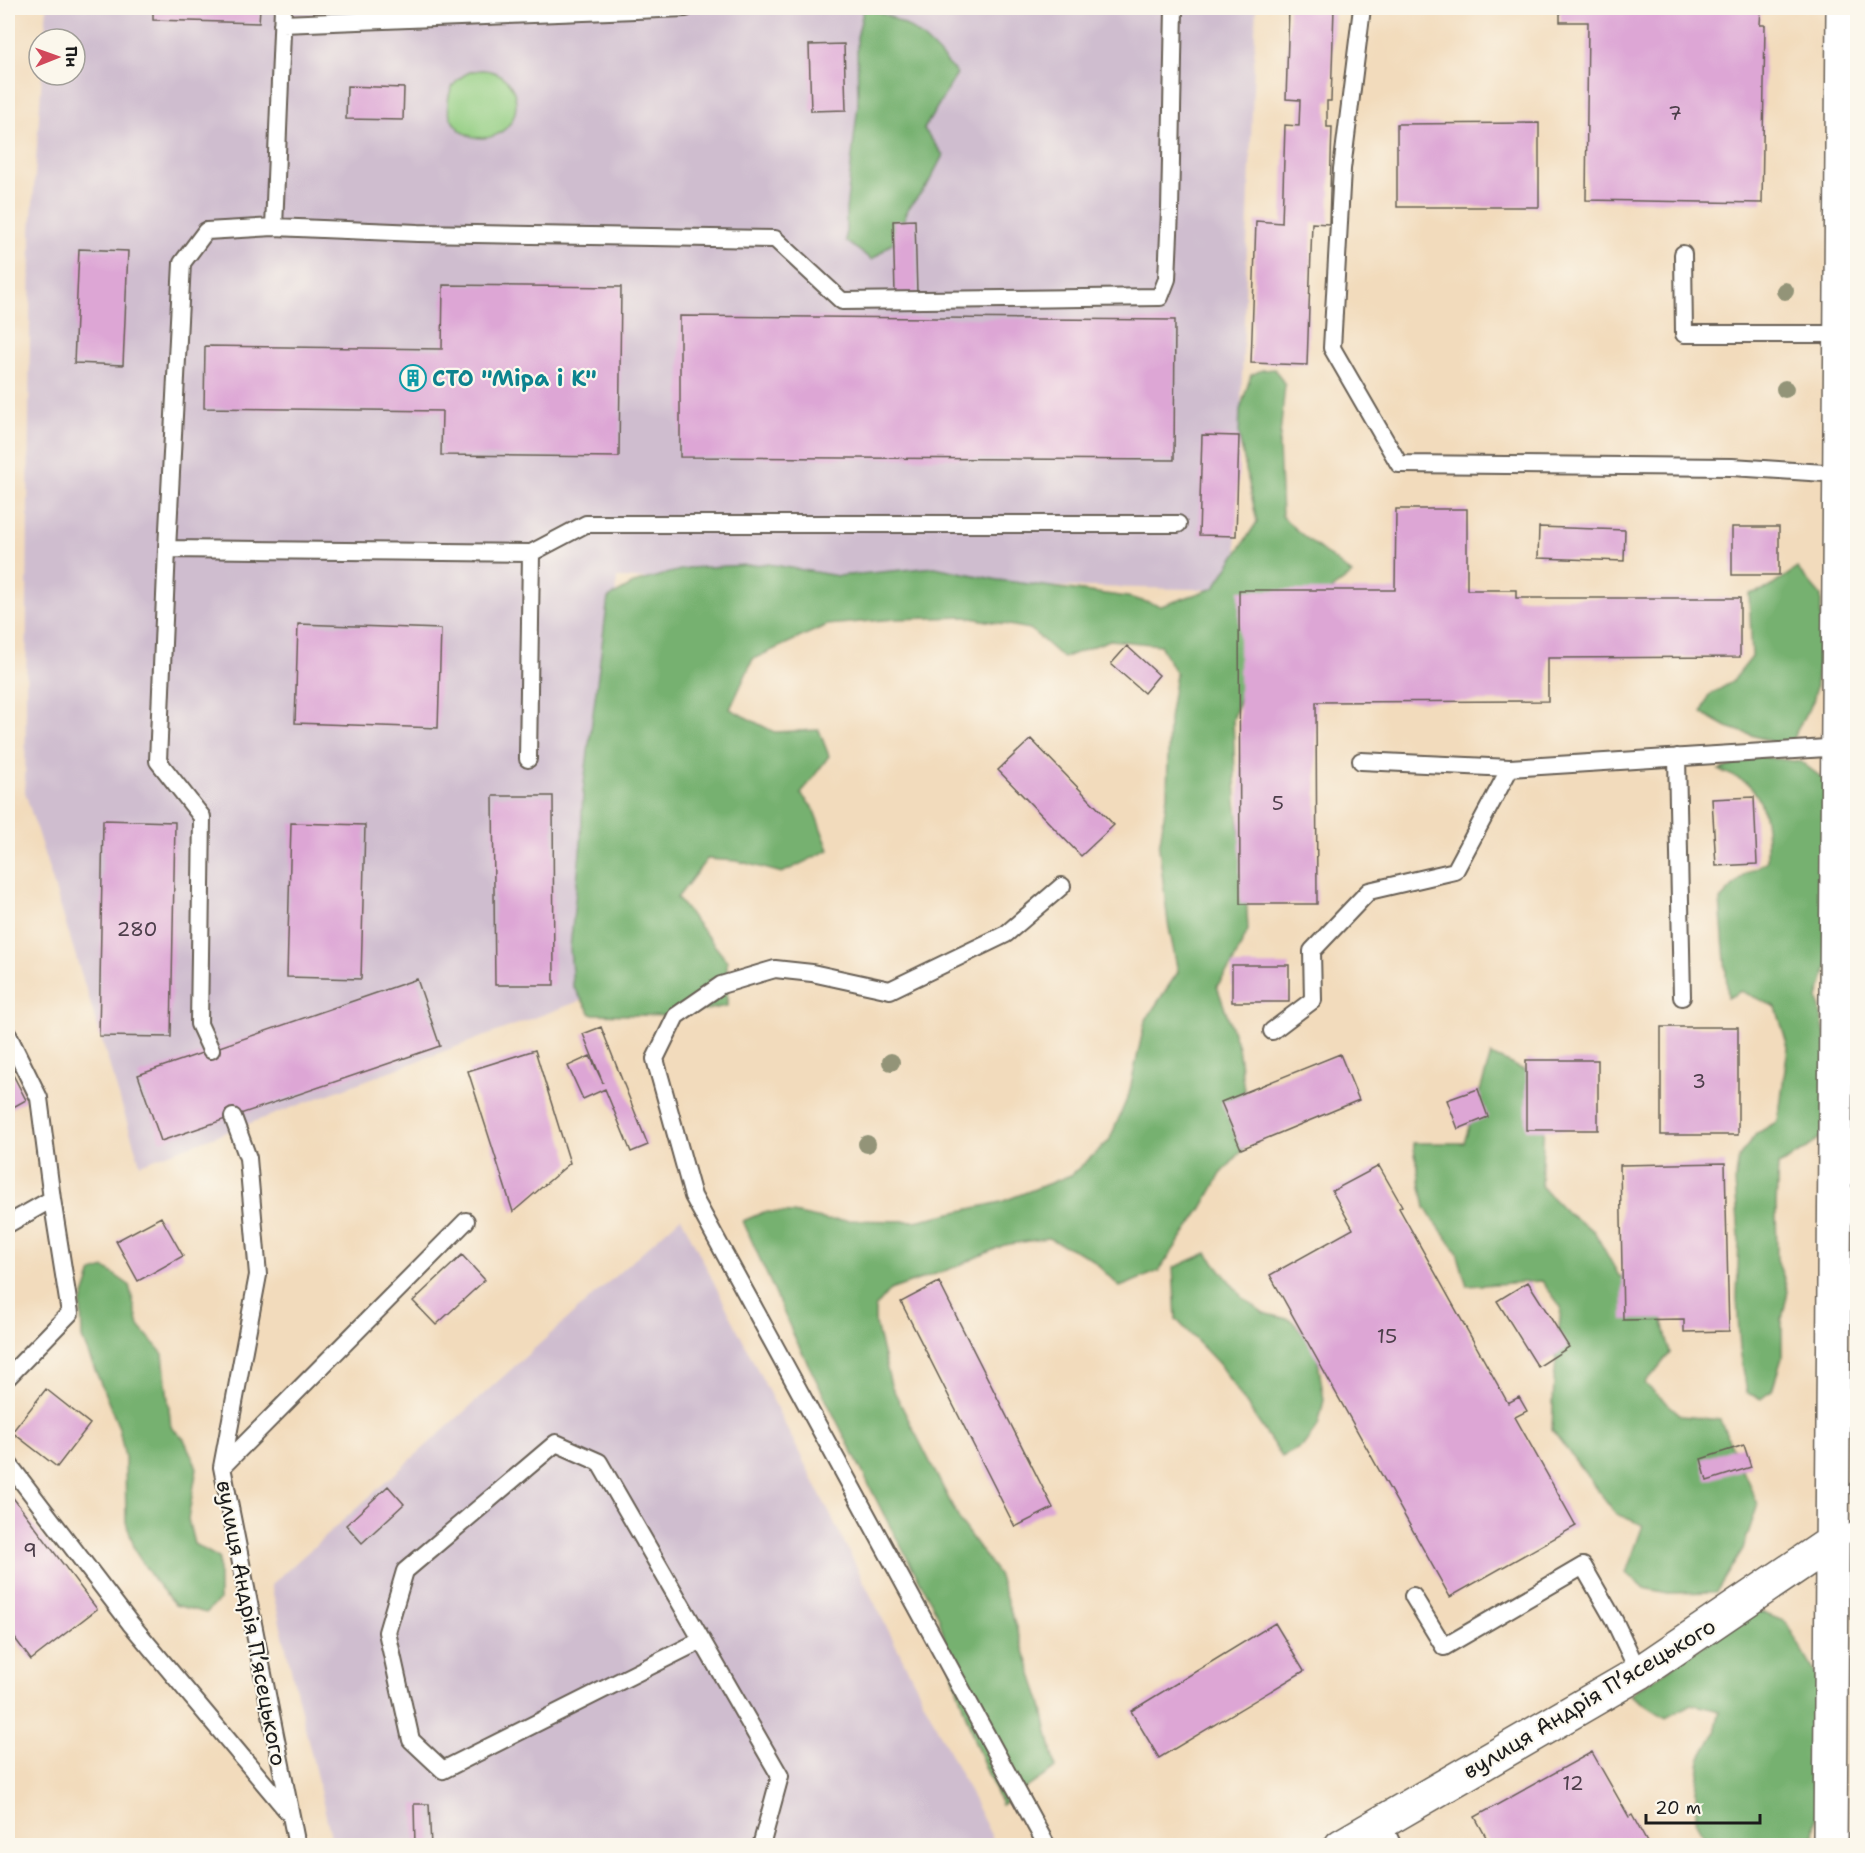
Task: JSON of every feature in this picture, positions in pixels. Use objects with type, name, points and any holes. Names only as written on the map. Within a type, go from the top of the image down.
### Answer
[{"type":"street","points":[[1830,1845],[1845,1535],[1848,747],[1840,474],[1841,334],[1850,302],[1844,8]]},
{"type":"street","name":"вулиця Андрія Пʼясецького","points":[[1341,1845],[1387,1834],[1640,1673],[1845,1535]]},
{"type":"lane","points":[[274,227],[282,16],[686,8]]},
{"type":"lane","points":[[211,1050],[199,1024],[202,817],[158,761],[182,263],[206,231],[274,227],[418,233],[775,239],[842,301],[1160,297],[1167,279],[1173,8]]},
{"type":"lane","points":[[1362,8],[1342,169],[1332,348],[1399,464],[1732,466],[1840,474]]},
{"type":"lane","points":[[1683,254],[1684,334],[1841,334]]},
{"type":"lane","points":[[167,549],[531,553],[586,524],[1178,524]]},
{"type":"lane","points":[[528,759],[531,553]]},
{"type":"lane","points":[[1361,761],[1510,768],[1848,747]]},
{"type":"lane","points":[[1677,758],[1682,997]]},
{"type":"lane","points":[[1272,1031],[1312,1000],[1312,951],[1369,891],[1455,871],[1510,768]]},
{"type":"lane","points":[[1047,1845],[693,1196],[655,1059],[676,1016],[721,985],[775,969],[812,973],[890,990],[1006,934],[1062,886]]},
{"type":"lane","points":[[8,1035],[39,1098],[70,1313],[8,1377]]},
{"type":"lane","name":"вулиця Андрія Пʼясецького","points":[[233,1117],[248,1158],[258,1275],[222,1467],[297,1845]]},
{"type":"lane","points":[[8,1224],[52,1199]]},
{"type":"lane","points":[[222,1467],[466,1221]]},
{"type":"lane","points":[[702,1640],[443,1770],[411,1740],[387,1632],[405,1571],[556,1443],[599,1462],[702,1640],[780,1776],[761,1845]]},
{"type":"lane","points":[[8,1463],[129,1623],[290,1814]]},
{"type":"lane","points":[[1413,1596],[1444,1647],[1584,1566],[1640,1673]]},
{"type":"shaded area","points":[[47,8],[1256,8],[1236,536],[1239,590],[617,578],[592,876],[596,995],[140,1164],[25,792],[31,231],[41,87],[87,87],[87,27],[45,27]]},
{"type":"shaded area","points":[[681,1217],[996,1845],[333,1845],[271,1585]]},
{"type":"green space","points":[[864,8],[879,12],[905,25],[927,42],[957,74],[924,129],[943,155],[928,184],[908,209],[897,239],[872,260],[846,241],[846,210],[858,104],[857,37]]},
{"type":"green space","points":[[482,70],[495,73],[506,80],[513,91],[516,104],[513,117],[506,128],[495,135],[482,138],[469,135],[458,128],[451,117],[448,104],[451,91],[458,80],[469,73]]},
{"type":"green space","points":[[1275,369],[1285,385],[1279,446],[1282,516],[1352,574],[1322,597],[1248,673],[1233,720],[1236,801],[1245,874],[1248,930],[1232,965],[1217,986],[1238,1047],[1251,1141],[1221,1174],[1202,1208],[1159,1271],[1120,1287],[1089,1257],[1048,1238],[1004,1245],[958,1266],[890,1290],[875,1308],[875,1321],[891,1385],[961,1523],[998,1574],[1041,1701],[1056,1768],[1001,1805],[975,1743],[955,1682],[939,1617],[883,1513],[795,1338],[743,1221],[764,1212],[793,1213],[827,1220],[915,1221],[1001,1202],[1071,1175],[1109,1141],[1129,1094],[1145,1021],[1178,972],[1168,923],[1159,848],[1167,796],[1169,719],[1176,674],[1160,645],[1110,640],[1063,658],[1030,629],[966,617],[895,619],[827,625],[753,659],[730,709],[774,732],[819,730],[829,756],[801,794],[813,808],[829,850],[782,873],[738,861],[707,859],[677,898],[727,961],[727,1006],[676,1016],[591,1014],[573,986],[570,948],[581,843],[583,791],[608,598],[637,582],[688,568],[768,564],[838,576],[935,567],[998,580],[1128,597],[1161,606],[1214,588],[1257,522],[1239,436],[1240,410],[1251,375],[1262,370]]},
{"type":"green space","points":[[1797,568],[1821,596],[1821,646],[1814,699],[1788,747],[1727,727],[1702,713],[1708,696],[1732,682],[1752,657],[1749,594],[1769,588]]},
{"type":"green space","points":[[1757,756],[1801,762],[1829,783],[1828,965],[1818,998],[1828,1051],[1822,1136],[1802,1152],[1778,1165],[1777,1259],[1788,1291],[1782,1319],[1782,1358],[1772,1390],[1761,1399],[1747,1393],[1740,1349],[1737,1298],[1739,1237],[1735,1182],[1739,1157],[1756,1134],[1778,1121],[1788,1047],[1776,1007],[1741,991],[1728,998],[1720,900],[1745,874],[1767,861],[1767,842],[1764,814],[1752,788],[1746,782],[1719,770]]},
{"type":"green space","points":[[1491,1055],[1531,1073],[1544,1121],[1541,1186],[1568,1214],[1594,1231],[1619,1276],[1657,1293],[1670,1353],[1645,1384],[1682,1416],[1720,1420],[1758,1504],[1743,1549],[1716,1592],[1668,1593],[1643,1588],[1626,1573],[1643,1525],[1616,1514],[1552,1430],[1561,1307],[1542,1281],[1467,1286],[1457,1252],[1425,1208],[1413,1143],[1464,1143]]},
{"type":"green space","points":[[1207,1253],[1242,1297],[1264,1313],[1291,1320],[1316,1348],[1324,1400],[1318,1426],[1303,1446],[1282,1457],[1219,1364],[1176,1319],[1173,1268]]},
{"type":"green space","points":[[105,1268],[129,1285],[139,1326],[163,1354],[171,1427],[184,1439],[197,1468],[188,1519],[194,1544],[219,1558],[219,1601],[206,1613],[175,1605],[154,1580],[136,1553],[126,1522],[125,1458],[119,1428],[82,1338],[81,1305],[92,1272]]},
{"type":"green space","points":[[1756,1610],[1786,1622],[1819,1680],[1825,1745],[1813,1845],[1707,1845],[1696,1822],[1696,1790],[1700,1759],[1715,1732],[1720,1711],[1691,1704],[1666,1718],[1630,1695]]},
{"type":"building","points":[[153,8],[260,8],[259,23],[153,20]]},
{"type":"building","points":[[1289,8],[1334,8],[1331,101],[1327,101],[1327,127],[1332,127],[1329,224],[1312,223],[1307,365],[1251,363],[1256,221],[1282,223],[1285,125],[1299,126],[1300,100],[1286,99]]},
{"type":"building","points":[[1560,8],[1761,8],[1760,25],[1765,25],[1762,203],[1586,200],[1588,22],[1560,22]]},
{"type":"building","points":[[844,44],[846,110],[811,111],[809,45]]},
{"type":"building","points":[[347,86],[404,88],[403,120],[346,119]]},
{"type":"building","points":[[1539,123],[1539,207],[1397,207],[1397,124]]},
{"type":"building","points":[[915,220],[917,293],[895,293],[893,221]]},
{"type":"building","points":[[79,249],[128,251],[123,365],[74,363]]},
{"type":"building","name":"СТО \"Міра і К\"","points":[[443,285],[621,287],[619,457],[441,455],[442,411],[204,408],[205,346],[442,349]]},
{"type":"building","points":[[680,316],[1175,320],[1174,460],[680,457]]},
{"type":"building","points":[[1202,435],[1239,436],[1236,536],[1199,535]]},
{"type":"building","points":[[1396,509],[1467,509],[1467,590],[1516,590],[1516,598],[1740,598],[1740,657],[1548,658],[1548,701],[1316,702],[1317,904],[1240,904],[1239,590],[1395,590]]},
{"type":"building","points":[[1539,527],[1625,530],[1624,561],[1538,558]]},
{"type":"building","points":[[1732,527],[1779,527],[1779,575],[1732,575]]},
{"type":"building","points":[[298,624],[441,629],[438,728],[295,723]]},
{"type":"building","points":[[1127,646],[1159,675],[1144,693],[1111,664]]},
{"type":"building","points":[[1031,739],[1114,825],[1081,856],[998,770]]},
{"type":"building","points":[[493,796],[553,796],[554,985],[495,985]]},
{"type":"building","points":[[1754,797],[1757,864],[1716,866],[1712,799]]},
{"type":"building","points":[[103,820],[175,822],[171,1037],[99,1036]]},
{"type":"building","points":[[291,823],[365,825],[361,979],[287,977]]},
{"type":"building","points":[[1232,965],[1289,965],[1289,1002],[1232,1002]]},
{"type":"building","points":[[417,979],[440,1046],[161,1141],[138,1075]]},
{"type":"building","points":[[601,1027],[648,1145],[631,1152],[605,1089],[583,1099],[568,1066],[590,1056],[603,1083],[583,1034]]},
{"type":"building","points":[[1661,1027],[1738,1027],[1738,1135],[1661,1135]]},
{"type":"building","points":[[535,1050],[570,1163],[513,1212],[468,1071]]},
{"type":"building","points":[[1340,1054],[1359,1100],[1241,1149],[1221,1102]]},
{"type":"building","points":[[1526,1060],[1598,1060],[1598,1130],[1526,1130]]},
{"type":"building","points":[[8,1065],[26,1100],[8,1110]]},
{"type":"building","points":[[1478,1089],[1488,1117],[1458,1129],[1447,1100]]},
{"type":"building","points":[[1725,1163],[1729,1331],[1684,1332],[1684,1319],[1623,1320],[1620,1165]]},
{"type":"building","points":[[1379,1166],[1402,1206],[1399,1208],[1508,1403],[1519,1397],[1527,1411],[1515,1417],[1576,1526],[1450,1597],[1270,1275],[1353,1229],[1332,1191]]},
{"type":"building","points":[[161,1217],[183,1256],[138,1281],[116,1241]]},
{"type":"building","points":[[462,1255],[485,1280],[436,1325],[413,1301]]},
{"type":"building","points":[[939,1282],[1053,1508],[1015,1527],[901,1302]]},
{"type":"building","points":[[1528,1282],[1569,1347],[1538,1367],[1497,1301]]},
{"type":"building","points":[[46,1389],[90,1424],[57,1467],[12,1432]]},
{"type":"building","points":[[1744,1445],[1751,1467],[1707,1481],[1701,1459]]},
{"type":"building","points":[[388,1486],[404,1504],[362,1543],[346,1525]]},
{"type":"building","points":[[8,1491],[97,1609],[31,1660],[8,1629]]},
{"type":"building","points":[[1275,1623],[1304,1671],[1159,1758],[1131,1711]]},
{"type":"building","points":[[1592,1752],[1629,1817],[1632,1815],[1649,1846],[1491,1846],[1475,1817]]},
{"type":"building","points":[[414,1804],[429,1804],[431,1846],[415,1846]]},
{"type":"place","name":"СТО \"Міра і К\"","points":[[413,378]]}]
